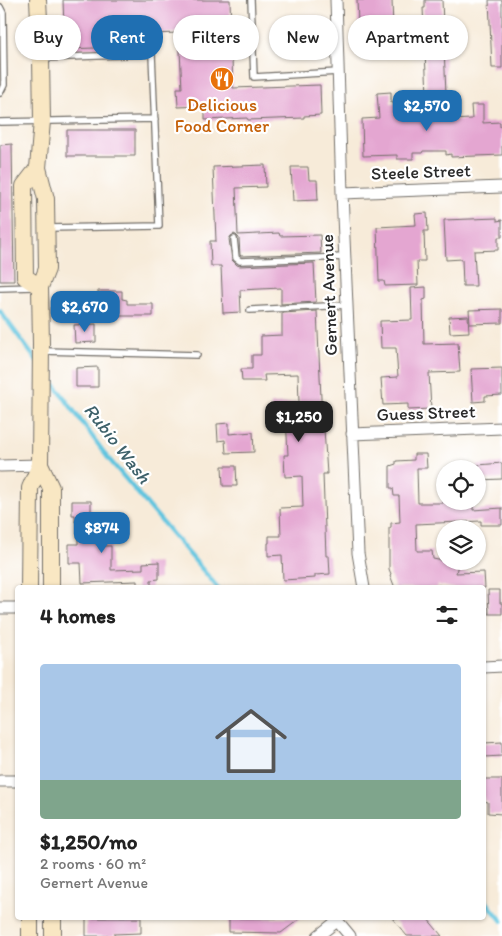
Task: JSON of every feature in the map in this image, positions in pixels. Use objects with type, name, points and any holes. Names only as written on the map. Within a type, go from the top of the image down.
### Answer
[{"type":"main road","points":[[38,0],[39,15]]},
{"type":"main road","points":[[29,585],[30,488],[40,465],[40,287],[47,269],[46,199],[38,168],[42,121],[41,60]]},
{"type":"main road","points":[[38,168],[24,186],[25,277],[40,287]]},
{"type":"main road","points":[[40,465],[51,488],[51,585]]},
{"type":"main road","points":[[30,920],[30,936]]},
{"type":"main road","points":[[53,920],[53,936]]},
{"type":"street","name":"Gernert Avenue","points":[[336,0],[352,434],[358,553],[363,585]]},
{"type":"street","name":"Steele Street","points":[[342,193],[502,187]]},
{"type":"street","name":"Guess Street","points":[[352,434],[502,428]]},
{"type":"street","points":[[0,466],[40,465]]},
{"type":"street","points":[[0,608],[15,608]]},
{"type":"street","points":[[486,667],[502,666]]},
{"type":"street","points":[[0,781],[15,781]]},
{"type":"street","points":[[318,936],[335,920]]},
{"type":"street","points":[[337,920],[350,936]]},
{"type":"lane","points":[[251,0],[254,77],[338,72]]},
{"type":"lane","points":[[0,7],[3,13],[4,85],[0,93]]},
{"type":"lane","points":[[46,228],[159,226],[152,54],[81,57]]},
{"type":"lane","points":[[0,122],[155,119]]},
{"type":"lane","points":[[234,239],[236,258],[240,261],[345,258]]},
{"type":"lane","points":[[0,288],[40,287]]},
{"type":"lane","points":[[250,310],[347,305]]},
{"type":"lane","points":[[41,348],[197,355]]},
{"type":"building","points":[[63,0],[230,0],[231,15],[173,15],[173,33],[163,34],[163,15],[91,15],[91,48],[81,48],[81,15],[64,15]]},
{"type":"building","points":[[357,0],[392,0],[393,15],[358,15]]},
{"type":"building","points":[[425,0],[442,0],[443,15],[423,15],[423,8],[425,8]]},
{"type":"building","points":[[489,0],[502,0],[502,68],[492,68]]},
{"type":"building","points":[[180,60],[232,60],[233,88],[320,85],[321,115],[304,116],[304,118],[205,120],[205,106],[178,107],[177,88],[182,88]]},
{"type":"building","points":[[425,60],[445,60],[446,94],[427,95]]},
{"type":"building","points":[[391,92],[391,103],[424,101],[425,121],[472,119],[471,105],[483,105],[483,123],[500,122],[500,127],[502,127],[502,155],[451,157],[451,154],[446,155],[446,151],[423,151],[422,153],[413,153],[413,159],[397,159],[397,155],[363,156],[362,119],[379,118],[377,93]]},
{"type":"building","points":[[67,130],[135,130],[135,156],[67,156]]},
{"type":"building","points":[[12,144],[14,281],[0,281],[0,145]]},
{"type":"building","points":[[265,165],[266,187],[236,188],[238,235],[279,233],[280,236],[320,235],[321,253],[241,256],[239,238],[234,234],[229,239],[232,260],[240,266],[314,263],[316,302],[281,304],[281,288],[240,290],[241,312],[223,313],[221,266],[211,266],[210,241],[216,241],[213,167]]},
{"type":"building","points":[[291,167],[308,167],[309,180],[317,180],[318,200],[293,201]]},
{"type":"building","points":[[427,213],[428,231],[424,231],[425,261],[417,261],[418,285],[385,286],[384,281],[379,281],[377,227],[416,225],[415,214]]},
{"type":"building","points":[[497,218],[497,221],[502,220],[502,237],[498,237],[498,250],[474,251],[476,286],[463,286],[462,259],[446,260],[444,220]]},
{"type":"building","points":[[426,287],[426,299],[423,300],[424,344],[458,343],[460,372],[429,373],[431,409],[408,410],[408,404],[383,405],[381,378],[398,377],[396,348],[381,348],[380,321],[412,320],[411,288]]},
{"type":"building","points":[[98,291],[122,291],[122,299],[127,300],[127,304],[153,304],[153,316],[88,316],[88,298],[98,298]]},
{"type":"building","points":[[502,309],[502,323],[470,324],[469,310]]},
{"type":"building","points":[[317,311],[321,430],[324,429],[327,474],[323,474],[326,556],[329,556],[330,574],[315,575],[315,578],[283,580],[282,555],[268,556],[269,536],[281,536],[280,508],[303,507],[302,476],[285,477],[284,455],[288,455],[286,417],[271,418],[271,404],[299,403],[298,374],[264,375],[265,381],[242,381],[241,369],[252,369],[252,355],[261,355],[261,336],[282,335],[282,313]]},
{"type":"building","points":[[468,316],[469,332],[450,333],[449,317]]},
{"type":"building","points":[[96,324],[96,342],[75,343],[74,325]]},
{"type":"building","points":[[98,367],[98,387],[76,387],[76,368]]},
{"type":"building","points":[[502,368],[502,395],[485,396],[485,401],[473,402],[471,369]]},
{"type":"building","points":[[229,423],[229,434],[253,432],[254,452],[226,453],[225,440],[218,441],[217,424]]},
{"type":"building","points":[[414,454],[426,454],[427,468],[417,468],[418,503],[436,503],[436,510],[486,510],[502,508],[502,525],[486,525],[486,520],[436,520],[436,523],[416,524],[417,551],[432,551],[433,559],[436,560],[436,570],[457,570],[456,573],[484,572],[485,585],[394,585],[389,569],[389,528],[391,523],[400,522],[399,496],[394,496],[393,488],[390,488],[390,466],[396,464],[396,461],[414,460]]},
{"type":"building","points":[[502,463],[502,479],[486,480],[486,464]]},
{"type":"building","points":[[222,466],[236,466],[237,486],[223,486]]},
{"type":"building","points":[[72,501],[91,501],[91,514],[96,514],[96,544],[111,546],[111,570],[143,569],[143,563],[159,562],[159,579],[151,580],[151,585],[137,585],[137,581],[82,583],[81,563],[69,563],[69,544],[78,544],[78,522],[75,522],[75,515],[72,515]]},
{"type":"building","points":[[488,590],[500,590],[502,614],[489,614]]},
{"type":"building","points":[[502,742],[502,756],[486,757],[486,743]]},
{"type":"building","points":[[486,779],[502,779],[502,814],[488,813],[488,802],[486,802]]},
{"type":"building","points":[[86,920],[141,920],[141,933],[114,934],[114,936],[86,936]]},
{"type":"building","points":[[229,920],[298,920],[281,933],[229,932]]},
{"type":"building","points":[[394,920],[429,920],[442,936],[407,936]]},
{"type":"waterway","name":"Rubio Wash","points":[[0,311],[36,360]]},
{"type":"waterway","name":"Rubio Wash","points":[[47,374],[108,458],[215,585]]},
{"type":"waterway","name":"Rubio Wash","points":[[486,901],[502,921]]},
{"type":"place","name":"Delicious Food Corner","points":[[222,79]]}]
